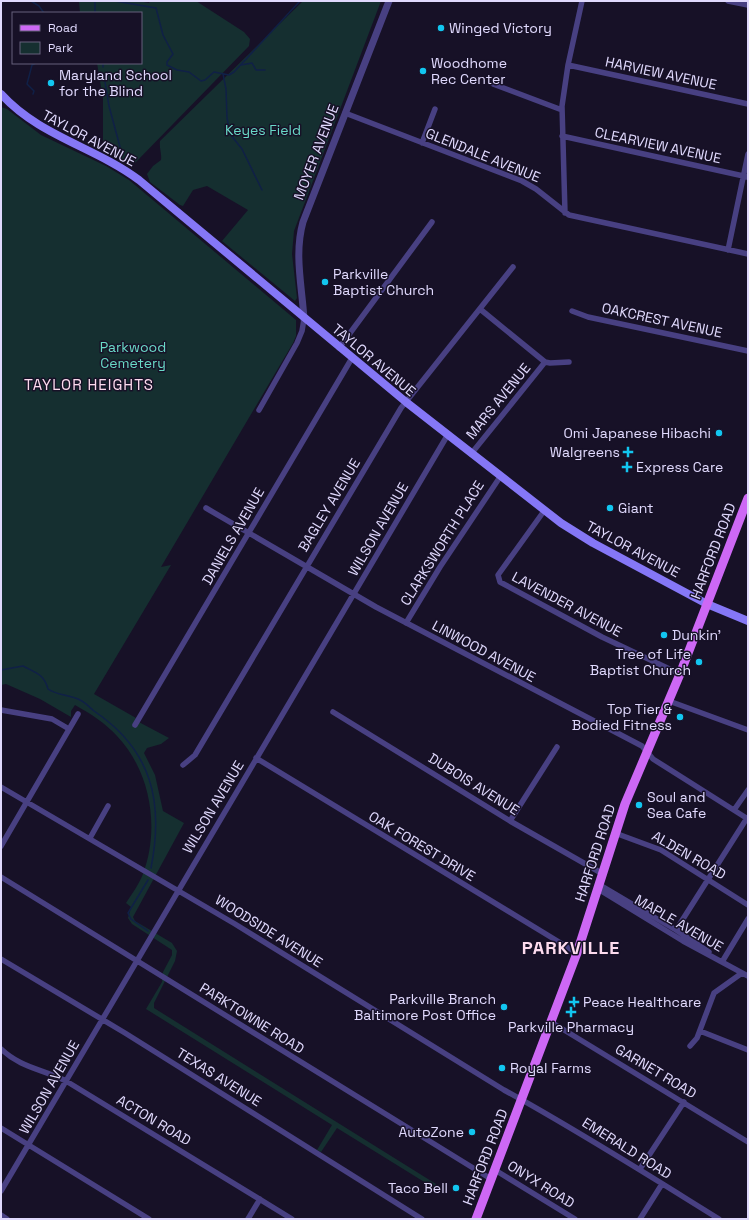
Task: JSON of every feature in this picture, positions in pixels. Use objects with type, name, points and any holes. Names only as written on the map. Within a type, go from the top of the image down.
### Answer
[{"type":"main road","name":"TAYLOR AVENUE","points":[[1,94],[14,108],[34,123],[116,164],[139,180],[339,348],[447,436],[544,511],[581,537],[707,604],[748,621]]},
{"type":"main road","name":"HARFORD ROAD","points":[[476,1219],[577,953],[615,833],[680,674],[748,498]]},
{"type":"street","name":"MOYER AVENUE","points":[[304,319],[298,258],[301,229],[389,1]]},
{"type":"street","points":[[565,213],[562,110],[568,65],[582,1]]},
{"type":"street","points":[[728,1],[748,5]]},
{"type":"street","name":"HARVIEW AVENUE","points":[[568,65],[748,104]]},
{"type":"street","points":[[494,84],[562,110]]},
{"type":"street","points":[[422,143],[435,108]]},
{"type":"street","name":"GLENDALE AVENUE","points":[[345,114],[528,184],[542,193],[569,215],[748,254]]},
{"type":"street","name":"CLEARVIEW AVENUE","points":[[562,136],[746,176]]},
{"type":"street","points":[[728,250],[746,176],[748,154]]},
{"type":"street","points":[[339,348],[432,222]]},
{"type":"street","name":"BAGLEY AVENUE","points":[[183,765],[195,755],[406,402],[513,267]]},
{"type":"street","points":[[480,309],[544,362],[569,362]]},
{"type":"street","name":"OAKCREST AVENUE","points":[[572,311],[588,317],[748,351]]},
{"type":"street","points":[[259,410],[298,343],[304,319]]},
{"type":"street","name":"DANIELS AVENUE","points":[[135,725],[352,358]]},
{"type":"street","name":"MARS AVENUE","points":[[471,454],[544,362]]},
{"type":"street","name":"WILSON AVENUE","points":[[1,1191],[136,960],[447,436]]},
{"type":"street","name":"CLARKSWORTH PLACE","points":[[406,623],[440,567],[500,477]]},
{"type":"street","name":"LINWOOD AVENUE","points":[[206,508],[353,595],[642,746],[653,759],[747,818]]},
{"type":"street","name":"LAVENDER AVENUE","points":[[544,511],[498,575],[500,582],[602,637],[680,674]]},
{"type":"street","points":[[669,701],[748,730]]},
{"type":"street","points":[[1,710],[52,719],[69,729]]},
{"type":"street","name":"DUBOIS AVENUE","points":[[333,712],[510,821],[603,874]]},
{"type":"street","points":[[1,846],[78,714]]},
{"type":"street","points":[[510,821],[557,747]]},
{"type":"street","name":"OAK FOREST DRIVE","points":[[256,758],[577,953]]},
{"type":"street","name":"WOODSIDE AVENUE","points":[[1,787],[178,890],[504,1090],[522,1099]]},
{"type":"street","points":[[734,810],[748,790]]},
{"type":"street","points":[[90,838],[108,806]]},
{"type":"street","points":[[676,930],[747,818]]},
{"type":"street","name":"ALDEN ROAD","points":[[615,833],[661,850],[748,904]]},
{"type":"street","name":"PARKTOWNE ROAD","points":[[1,877],[86,931],[136,960],[491,1179]]},
{"type":"street","points":[[599,887],[676,930],[685,938]]},
{"type":"street","name":"MAPLE AVENUE","points":[[599,887],[745,975]]},
{"type":"street","points":[[722,962],[748,919]]},
{"type":"street","name":"TEXAS AVENUE","points":[[1,959],[102,1019],[422,1219]]},
{"type":"street","points":[[690,1046],[700,1031],[714,993],[745,975]]},
{"type":"street","name":"GARNET ROAD","points":[[551,1022],[748,1142]]},
{"type":"street","points":[[700,1031],[748,1050]]},
{"type":"street","name":"ACTON ROAD","points":[[1,1049],[13,1060],[21,1064],[47,1072],[66,1081],[292,1219]]},
{"type":"street","name":"EMERALD ROAD","points":[[522,1099],[640,1169],[719,1219]]},
{"type":"street","points":[[640,1169],[684,1102]]},
{"type":"street","points":[[1,1128],[149,1219]]},
{"type":"street","name":"ONYX ROAD","points":[[495,1170],[575,1219]]},
{"type":"street","points":[[640,1219],[662,1184]]},
{"type":"street","points":[[248,1219],[260,1199]]},
{"type":"street","points":[[1,1215],[7,1219]]},
{"type":"green space","points":[[79,1],[138,1],[149,3],[150,1],[196,1],[244,32],[250,39],[249,46],[135,163],[126,162],[110,153],[103,141],[103,99],[97,64],[142,64],[142,12],[80,12]]},
{"type":"green space","name":"Keyes Field","points":[[303,1],[381,1],[294,231],[292,254],[297,298],[295,301],[222,241],[248,210],[207,186],[193,190],[183,206],[180,205],[150,182],[147,174],[153,166],[161,160],[160,141]]},
{"type":"green space","name":"Parkwood Cemetery","points":[[1,107],[7,109],[41,135],[106,166],[129,180],[296,320],[296,336],[293,343],[161,567],[171,565],[94,694],[136,718],[135,720],[169,738],[161,744],[147,748],[144,753],[155,775],[163,811],[184,823],[133,917],[135,921],[172,943],[177,951],[175,961],[154,1003],[154,1008],[436,1184],[434,1188],[337,1128],[321,1152],[317,1150],[332,1125],[146,1009],[162,982],[163,972],[172,955],[172,950],[132,924],[128,918],[131,907],[126,903],[143,874],[151,838],[149,801],[145,783],[138,766],[129,750],[117,736],[98,719],[81,708],[75,705],[71,711],[71,717],[40,699],[6,684],[1,685]]},
{"type":"waterway","points":[[31,1],[39,6],[43,12]]},
{"type":"waterway","points":[[95,1],[95,12]]},
{"type":"waterway","points":[[115,1],[156,8],[163,35],[173,54],[167,62],[167,65],[177,70],[189,72],[201,81],[205,80],[214,72],[229,75],[234,72],[300,1]]},
{"type":"waterway","points":[[241,65],[252,63],[256,70],[265,70]]},
{"type":"waterway","points":[[33,94],[34,91],[27,84],[32,65],[34,64]]},
{"type":"waterway","points":[[223,74],[226,89],[227,118],[230,134],[242,149],[262,190]]},
{"type":"waterway","points":[[104,76],[109,106],[120,147]]},
{"type":"waterway","points":[[1,670],[23,666],[36,672],[42,677],[48,689],[55,693],[76,698],[84,702],[114,726],[129,743],[141,760],[149,779],[154,800],[156,821],[155,844],[151,868]]},
{"type":"waterway","points":[[148,880],[128,913],[131,919],[148,931]]},
{"type":"place","name":"Winged Victory","points":[[441,28]]},
{"type":"place","name":"Woodhome Rec Center","points":[[423,71]]},
{"type":"place","name":"Maryland School for the Blind","points":[[51,83]]},
{"type":"place","name":"Parkville Baptist Church","points":[[325,282]]},
{"type":"place","name":"Omi Japanese Hibachi","points":[[719,433]]},
{"type":"place","name":"Walgreens","points":[[628,452]]},
{"type":"place","name":"Express Care","points":[[627,467]]},
{"type":"place","name":"Giant","points":[[610,508]]},
{"type":"place","name":"Dunkin'","points":[[664,635]]},
{"type":"place","name":"Tree of Life Baptist Church","points":[[699,662]]},
{"type":"place","name":"Top Tier & Bodied Fitness","points":[[680,717]]},
{"type":"place","name":"Soul and Sea Cafe","points":[[639,805]]},
{"type":"place","name":"Peace Healthcare","points":[[574,1002]]},
{"type":"place","name":"Parkville Branch Baltimore Post Office","points":[[504,1007]]},
{"type":"place","name":"Parkville Pharmacy","points":[[571,1012]]},
{"type":"place","name":"Royal Farms","points":[[502,1068]]},
{"type":"place","name":"AutoZone","points":[[472,1132]]},
{"type":"place","name":"Taco Bell","points":[[456,1188]]},
{"type":"district","name":"TAYLOR HEIGHTS","points":[[89,385]]},
{"type":"district","name":"PARKVILLE","points":[[571,948]]}]
